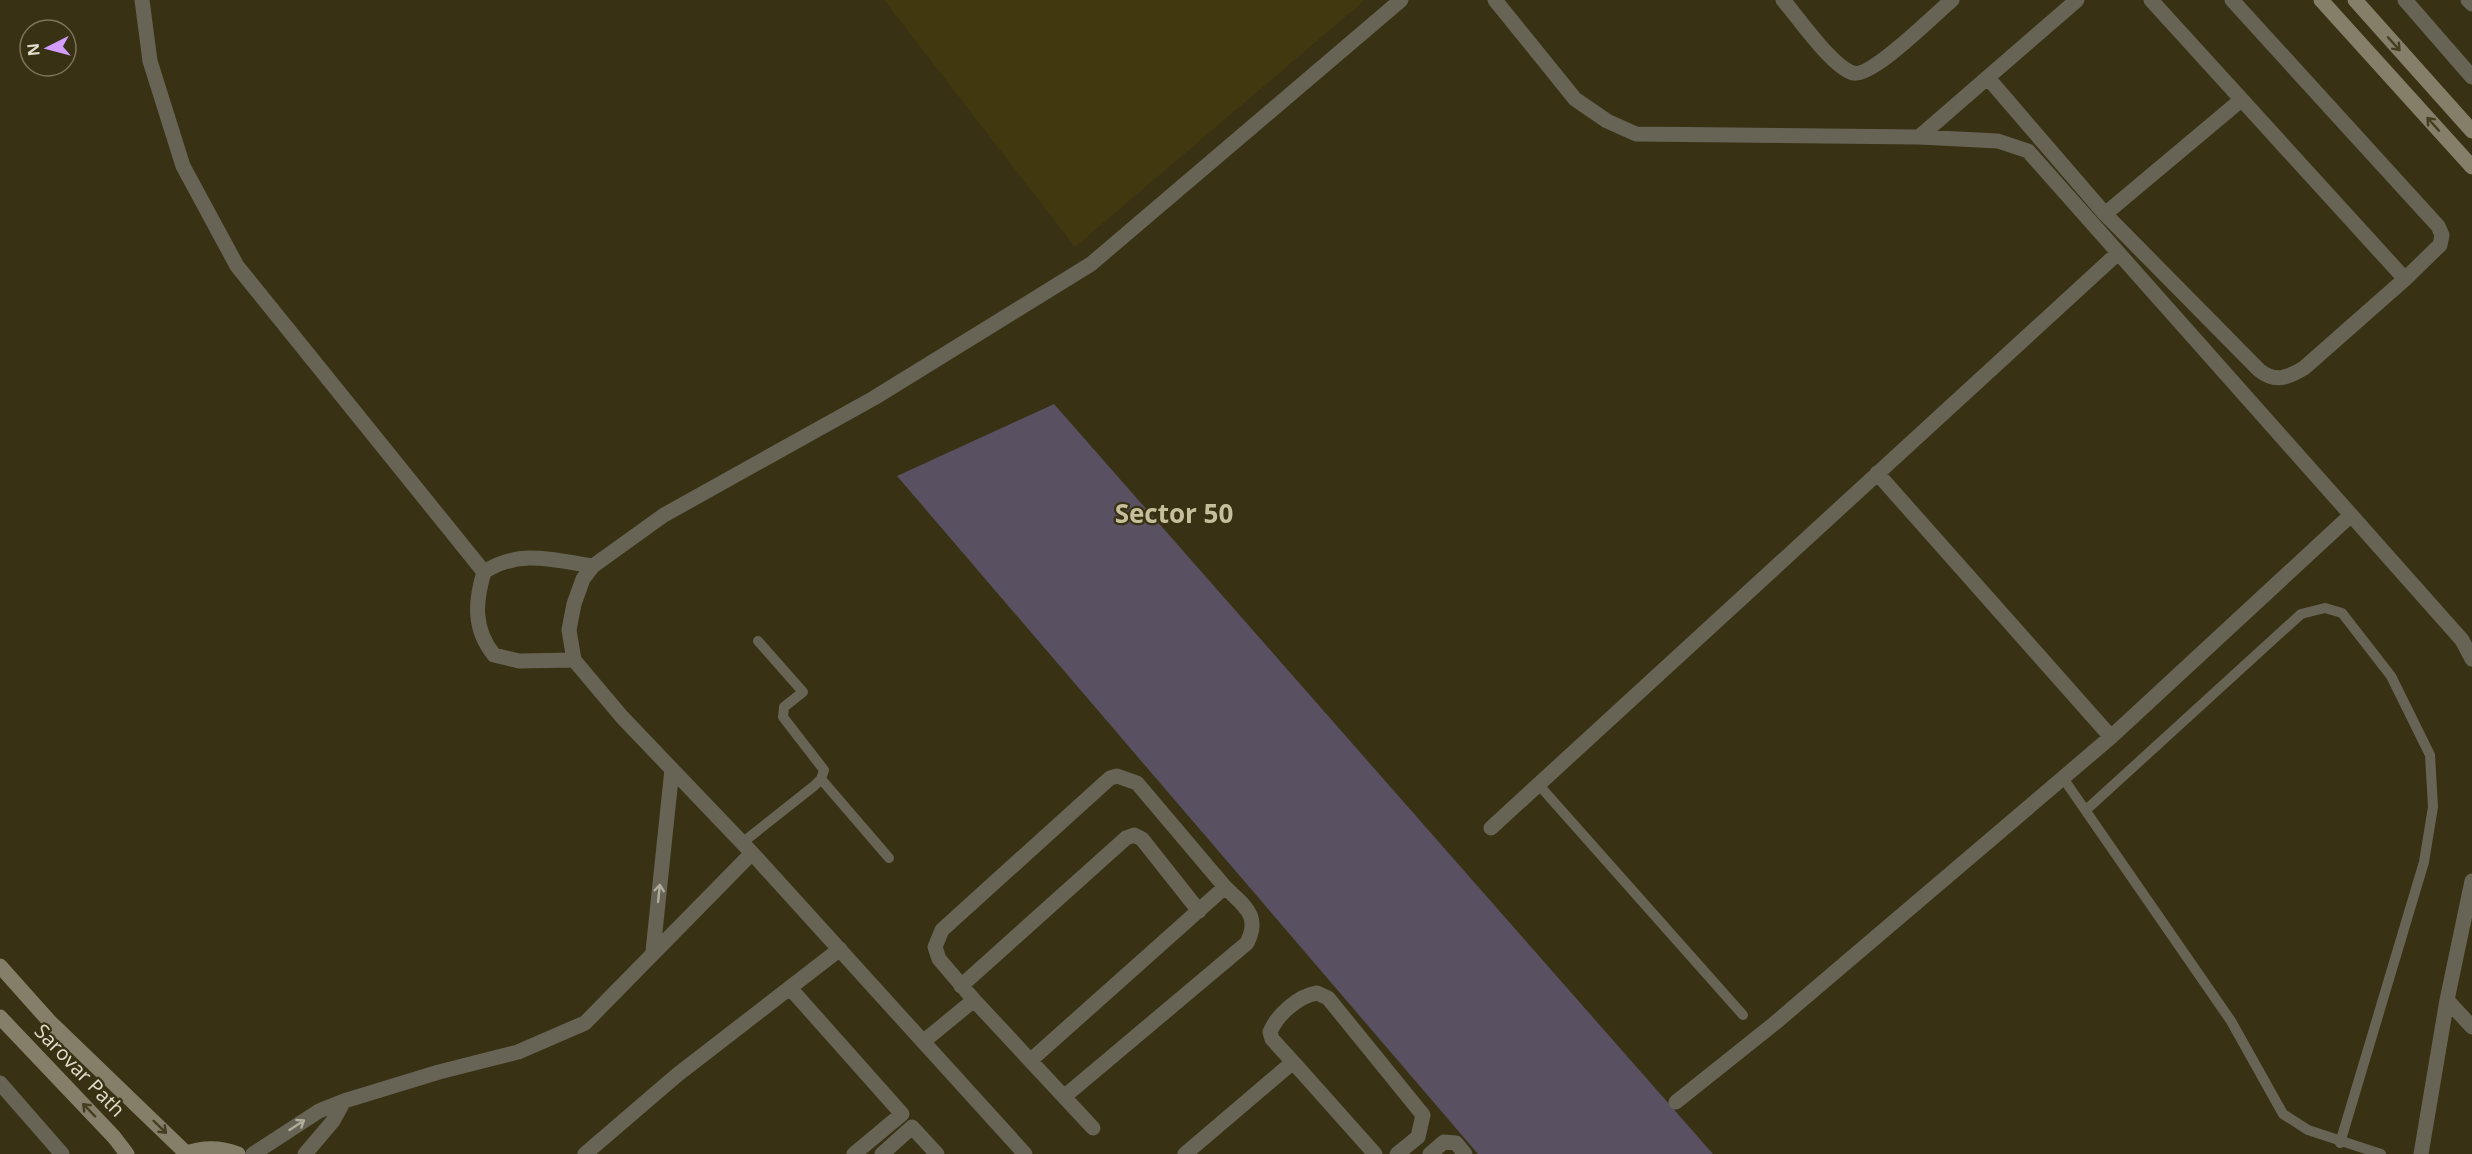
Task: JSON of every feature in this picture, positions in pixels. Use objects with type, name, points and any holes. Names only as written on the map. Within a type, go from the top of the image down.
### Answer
[{"type":"main road","points":[[2321,0],[2472,167]]},
{"type":"main road","points":[[2355,0],[2472,131]]},
{"type":"main road","points":[[0,966],[50,1022],[185,1153],[207,1148],[228,1150],[238,1154]]},
{"type":"main road","name":"Sarovar Path","points":[[0,1017],[114,1137],[127,1154]]},
{"type":"street","points":[[142,0],[150,61],[183,166],[237,266],[484,572]]},
{"type":"street","points":[[1018,1151],[924,1041],[747,848],[622,717],[574,660],[569,630],[574,604],[583,579],[593,566],[664,515],[874,398],[1091,264],[1401,0]]},
{"type":"street","points":[[1495,0],[1575,99],[1607,121],[1636,134],[1919,137],[1998,141],[2028,151],[2462,640],[2472,660]]},
{"type":"street","points":[[1784,0],[1840,66],[1854,74],[1867,71],[1883,59],[1952,0]]},
{"type":"street","points":[[1919,137],[2078,0]]},
{"type":"street","points":[[2151,0],[2405,279]]},
{"type":"street","points":[[1988,78],[2105,214],[2270,378],[2288,378],[2304,368],[2405,279],[2440,245],[2442,235],[2438,226],[2232,0]]},
{"type":"street","points":[[2468,0],[2472,4]]},
{"type":"street","points":[[2409,2],[2472,77]]},
{"type":"street","points":[[2105,214],[2241,100]]},
{"type":"street","points":[[1491,828],[2118,253]]},
{"type":"street","points":[[1877,473],[2111,738]]},
{"type":"street","points":[[1676,1102],[1775,1023],[2111,738],[2351,515]]},
{"type":"street","points":[[574,660],[519,662],[494,655],[477,623],[476,597],[484,572],[500,561],[519,557],[593,566]]},
{"type":"street","points":[[653,951],[672,770]]},
{"type":"street","points":[[1065,1096],[1247,943],[1254,929],[1251,914],[1225,887],[1137,783],[1118,776],[1110,778],[942,930],[935,947],[939,959],[974,1000],[1093,1128]]},
{"type":"street","points":[[962,986],[1126,838],[1134,835],[1142,839],[1198,911]]},
{"type":"street","points":[[252,1154],[320,1111],[344,1101],[439,1072],[518,1052],[585,1023],[747,848]]},
{"type":"street","points":[[2421,1154],[2447,1000],[2472,881]]},
{"type":"street","points":[[1032,1060],[1225,887]]},
{"type":"street","points":[[585,1154],[677,1075],[840,949]]},
{"type":"street","points":[[790,988],[902,1114],[854,1154]]},
{"type":"street","points":[[1375,1154],[1272,1039],[1270,1032],[1275,1020],[1300,1000],[1317,993],[1328,998],[1424,1115],[1418,1137],[1397,1154]]},
{"type":"street","points":[[924,1041],[974,1000]]},
{"type":"street","points":[[2447,1000],[2472,1027]]},
{"type":"street","points":[[1185,1154],[1293,1062]]},
{"type":"street","points":[[0,1083],[62,1154]]},
{"type":"street","points":[[305,1154],[333,1121],[344,1101]]},
{"type":"street","points":[[882,1154],[912,1127],[937,1154]]},
{"type":"street","points":[[1430,1154],[1444,1142],[1456,1143],[1465,1154]]},
{"type":"lane","points":[[2086,810],[2301,614],[2325,608],[2342,613],[2391,676],[2430,755],[2433,807],[2424,862],[2340,1143]]},
{"type":"lane","points":[[747,848],[821,779],[824,770],[783,717],[784,707],[803,693],[758,641]]},
{"type":"lane","points":[[2063,778],[2231,1021],[2283,1114],[2308,1130],[2340,1143],[2380,1154]]},
{"type":"lane","points":[[821,779],[889,858]]},
{"type":"lane","points":[[1538,784],[1743,1016]]},
{"type":"shaded area","points":[[884,0],[1365,0],[1075,247]]},
{"type":"shaded area","points":[[1054,404],[1713,1154],[1478,1154],[897,476]]},
{"type":"district","name":"Sector 50","points":[[1174,513]]}]
